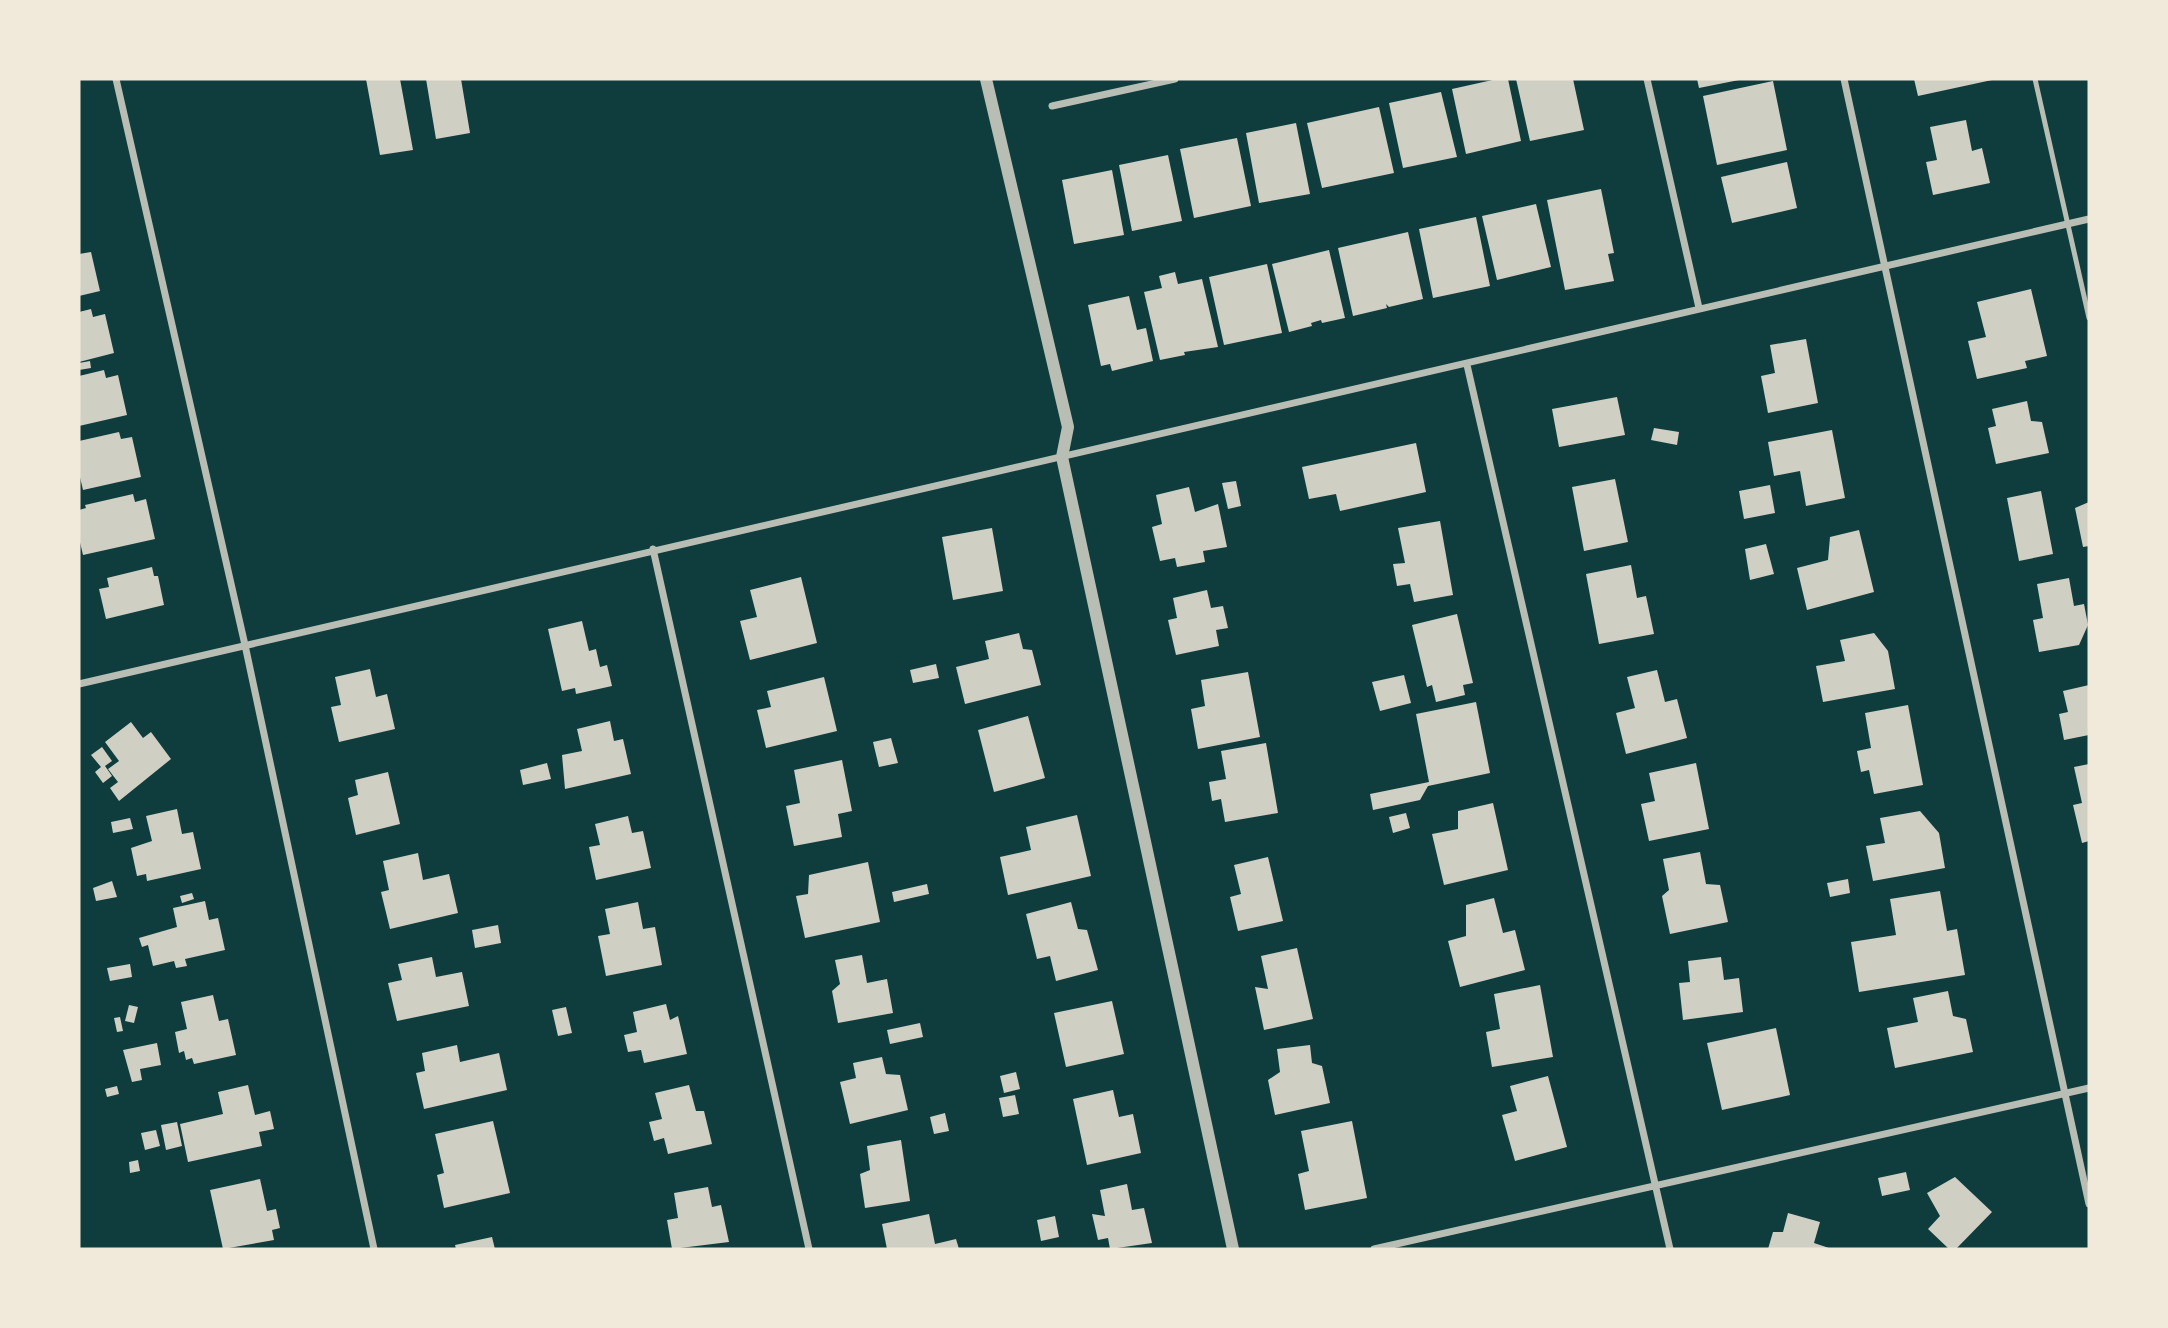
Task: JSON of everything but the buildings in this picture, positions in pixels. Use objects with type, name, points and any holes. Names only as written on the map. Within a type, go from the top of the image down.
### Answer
[{"type":"street","points":[[116,79],[245,645],[374,1249]]},
{"type":"street","points":[[986,79],[1068,427],[1062,457],[1233,1249]]},
{"type":"street","points":[[1052,106],[1175,79]]},
{"type":"street","points":[[1647,79],[1699,308]]},
{"type":"street","points":[[1844,79],[1882,264],[2089,1204]]},
{"type":"street","points":[[79,684],[653,549],[1467,365],[1882,264],[2089,219]]},
{"type":"street","points":[[1467,365],[1670,1249]]},
{"type":"street","points":[[653,549],[809,1249]]},
{"type":"street","points":[[1374,1249],[2089,1088]]},
{"type":"lane","points":[[2035,79],[2089,317]]}]
